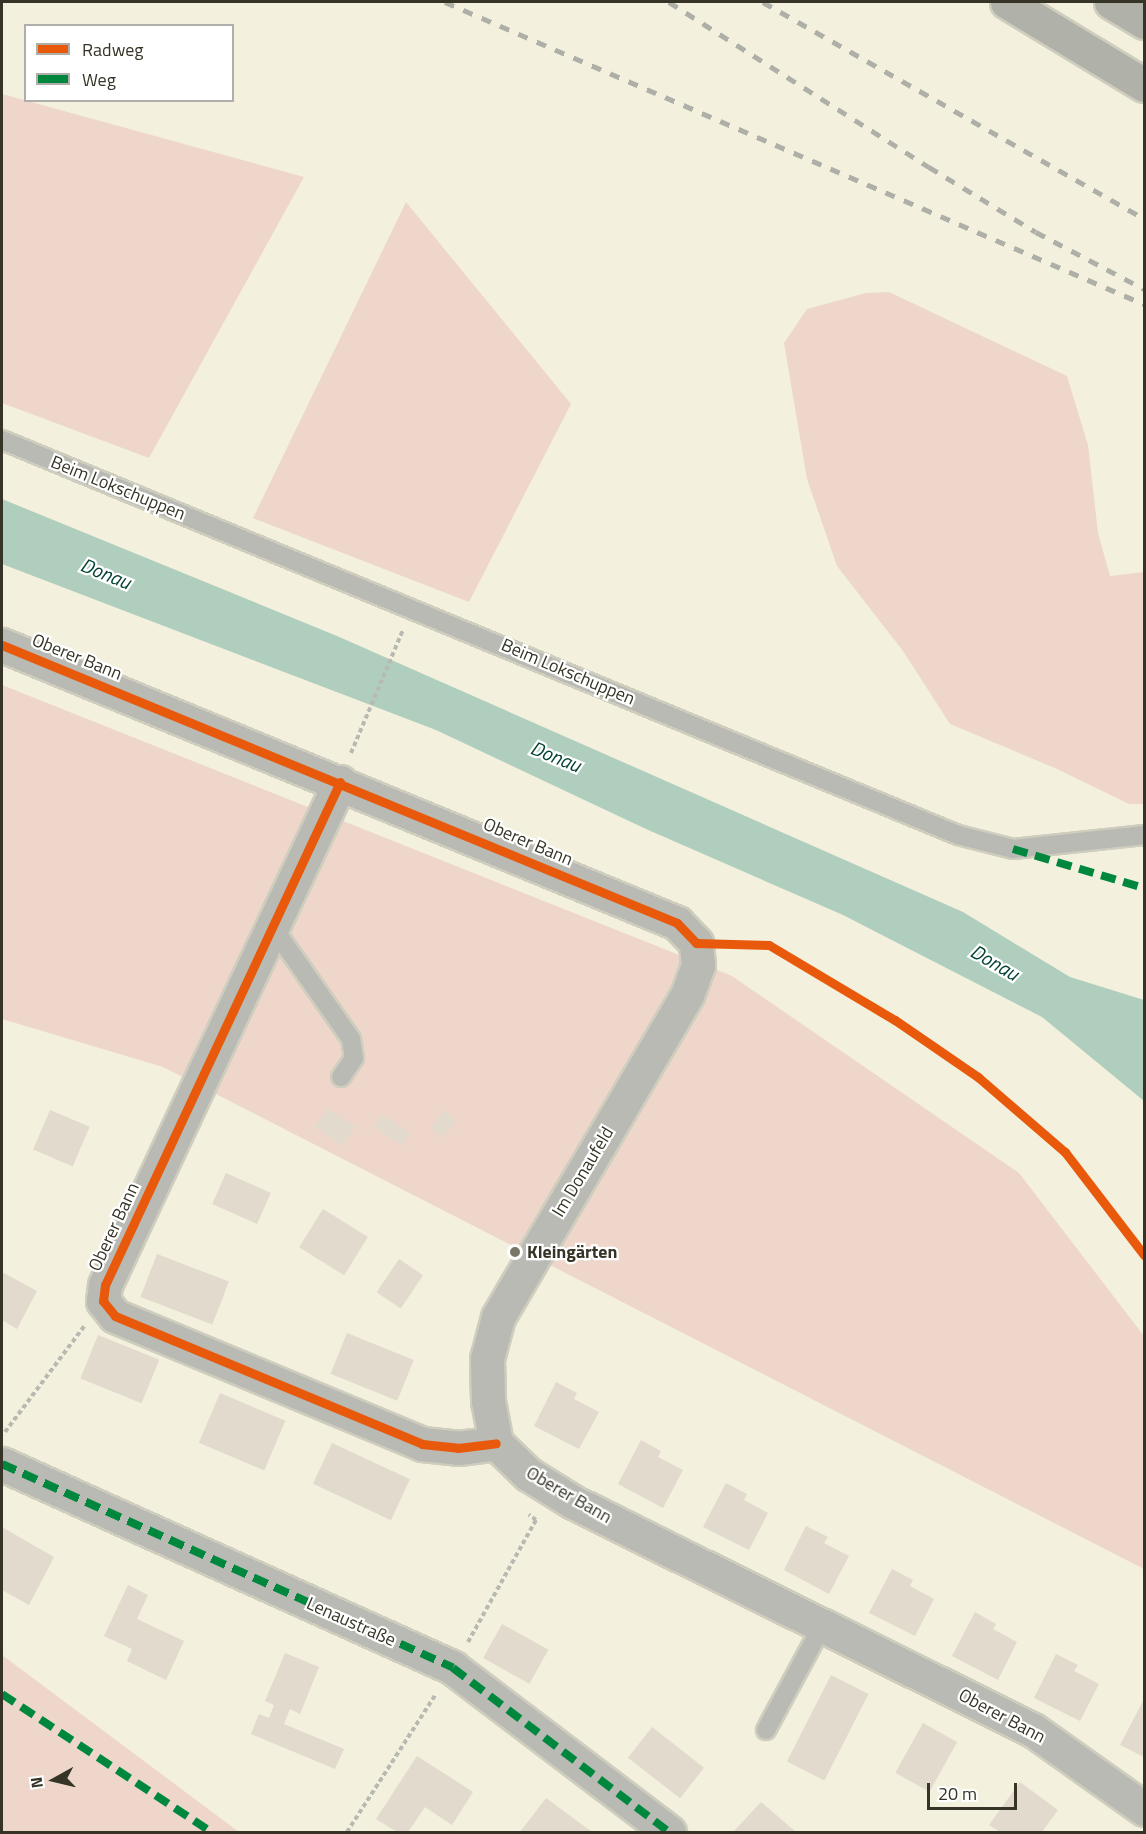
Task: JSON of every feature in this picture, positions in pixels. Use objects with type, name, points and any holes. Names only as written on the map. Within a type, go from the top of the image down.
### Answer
[{"type":"main road","points":[[1007,2],[1144,85]]},
{"type":"main road","points":[[1111,2],[1144,22]]},
{"type":"street","name":"Oberer Bann","points":[[2,645],[340,782],[677,923],[696,943]]},
{"type":"street","name":"Oberer Bann","points":[[340,782],[105,1285],[103,1301],[115,1316],[422,1444],[458,1448],[496,1443],[528,1474],[573,1502],[1033,1730],[1144,1809]]},
{"type":"street","name":"Im Donaufeld","points":[[496,1443],[488,1401],[487,1359],[498,1317],[687,995],[698,964],[696,943]]},
{"type":"street","name":"Lenaustraße","points":[[2,1464],[453,1668],[669,1833]]},
{"type":"lane","name":"Beim Lokschuppen","points":[[2,440],[958,835],[1013,849],[1144,835]]},
{"type":"lane","points":[[272,926],[351,1039],[354,1058],[341,1077]]},
{"type":"lane","points":[[766,1730],[823,1624]]},
{"type":"path","points":[[356,741],[404,627]]},
{"type":"path","points":[[2,1437],[103,1301]]},
{"type":"shaded area","points":[[2,94],[24,100],[24,102],[31,102],[304,177],[149,458],[2,403]]},
{"type":"shaded area","points":[[406,202],[571,404],[469,602],[253,518]]},
{"type":"shaded area","points":[[889,292],[1067,376],[1088,445],[1098,533],[1110,576],[1144,572],[1144,804],[1129,804],[1057,769],[950,724],[903,651],[837,566],[807,479],[784,343],[807,309],[866,293]]},
{"type":"shaded area","points":[[2,685],[732,976],[1019,1173],[1144,1336],[1144,1569],[163,1067],[2,1019]]},
{"type":"shaded area","points":[[2,1655],[239,1832],[2,1832]]},
{"type":"water","name":"Donau","points":[[2,499],[337,636],[963,912],[1070,977],[1144,1000],[1144,1101],[1042,1017],[843,915],[646,829],[436,730],[2,564]]},
{"type":"building","points":[[328,1108],[355,1127],[342,1146],[315,1127]]},
{"type":"building","points":[[50,1110],[90,1127],[73,1166],[33,1150]]},
{"type":"building","points":[[444,1111],[456,1120],[443,1138],[431,1129]]},
{"type":"building","points":[[382,1114],[410,1133],[402,1145],[374,1126]]},
{"type":"building","points":[[226,1173],[271,1193],[257,1224],[212,1204]]},
{"type":"building","points":[[323,1209],[368,1237],[344,1275],[299,1247]]},
{"type":"building","points":[[157,1254],[229,1282],[212,1325],[141,1297]]},
{"type":"building","points":[[399,1259],[423,1275],[401,1308],[377,1292]]},
{"type":"building","points":[[2,1272],[37,1291],[17,1329],[2,1320]]},
{"type":"building","points":[[347,1333],[414,1360],[397,1401],[331,1374]]},
{"type":"building","points":[[98,1335],[159,1360],[142,1403],[80,1379]]},
{"type":"building","points":[[556,1382],[577,1393],[574,1399],[599,1412],[579,1449],[534,1426]]},
{"type":"building","points":[[220,1393],[285,1421],[264,1470],[199,1443]]},
{"type":"building","points":[[641,1440],[661,1451],[658,1457],[683,1470],[663,1508],[618,1484]]},
{"type":"building","points":[[332,1443],[410,1479],[391,1520],[313,1484]]},
{"type":"building","points":[[726,1483],[747,1494],[744,1500],[768,1513],[749,1550],[703,1527]]},
{"type":"building","points":[[806,1526],[828,1537],[824,1543],[849,1556],[829,1594],[784,1570]]},
{"type":"building","points":[[2,1527],[54,1557],[29,1605],[2,1590]]},
{"type":"building","points":[[892,1569],[913,1580],[910,1586],[934,1599],[915,1636],[869,1613]]},
{"type":"building","points":[[128,1585],[148,1595],[137,1619],[184,1641],[166,1680],[127,1661],[132,1649],[104,1636]]},
{"type":"building","points":[[975,1612],[996,1624],[993,1629],[1017,1642],[998,1680],[952,1656]]},
{"type":"building","points":[[502,1624],[548,1650],[529,1684],[483,1658]]},
{"type":"building","points":[[285,1653],[319,1667],[300,1714],[290,1709],[284,1724],[344,1749],[335,1769],[251,1734],[259,1714],[269,1718],[274,1705],[265,1701]]},
{"type":"building","points":[[1056,1654],[1078,1665],[1074,1671],[1099,1684],[1080,1721],[1034,1698]]},
{"type":"building","points":[[831,1675],[868,1694],[824,1780],[787,1761]]},
{"type":"building","points":[[1144,1702],[1144,1757],[1120,1745]]},
{"type":"building","points":[[923,1723],[957,1742],[929,1792],[895,1773]]},
{"type":"building","points":[[652,1727],[704,1768],[680,1798],[628,1758]]},
{"type":"building","points":[[417,1756],[473,1792],[452,1825],[425,1807],[408,1832],[397,1832],[376,1819]]},
{"type":"building","points":[[1020,1782],[1058,1810],[1042,1832],[1000,1832],[989,1825]]},
{"type":"building","points":[[546,1798],[592,1832],[520,1832]]},
{"type":"building","points":[[761,1802],[796,1832],[733,1832]]},
{"type":"railway","points":[[445,2],[1144,304]]},
{"type":"railway","points":[[669,2],[1036,232],[1144,289]]},
{"type":"railway","points":[[763,2],[1144,218]]},
{"type":"marked path","points":[[1013,849],[1144,888]]},
{"type":"marked path","points":[[2,1464],[453,1668],[669,1832]]},
{"type":"marked path","points":[[2,1694],[211,1832]]},
{"type":"cycle path","points":[[2,645],[677,923],[696,943],[769,945],[895,1020],[978,1077],[1065,1152],[1144,1255]]},
{"type":"cycle path","points":[[340,782],[105,1285],[103,1301],[115,1316],[422,1444],[458,1448],[496,1443]]},
{"type":"place","name":"Kleingärten","points":[[515,1252]]}]
